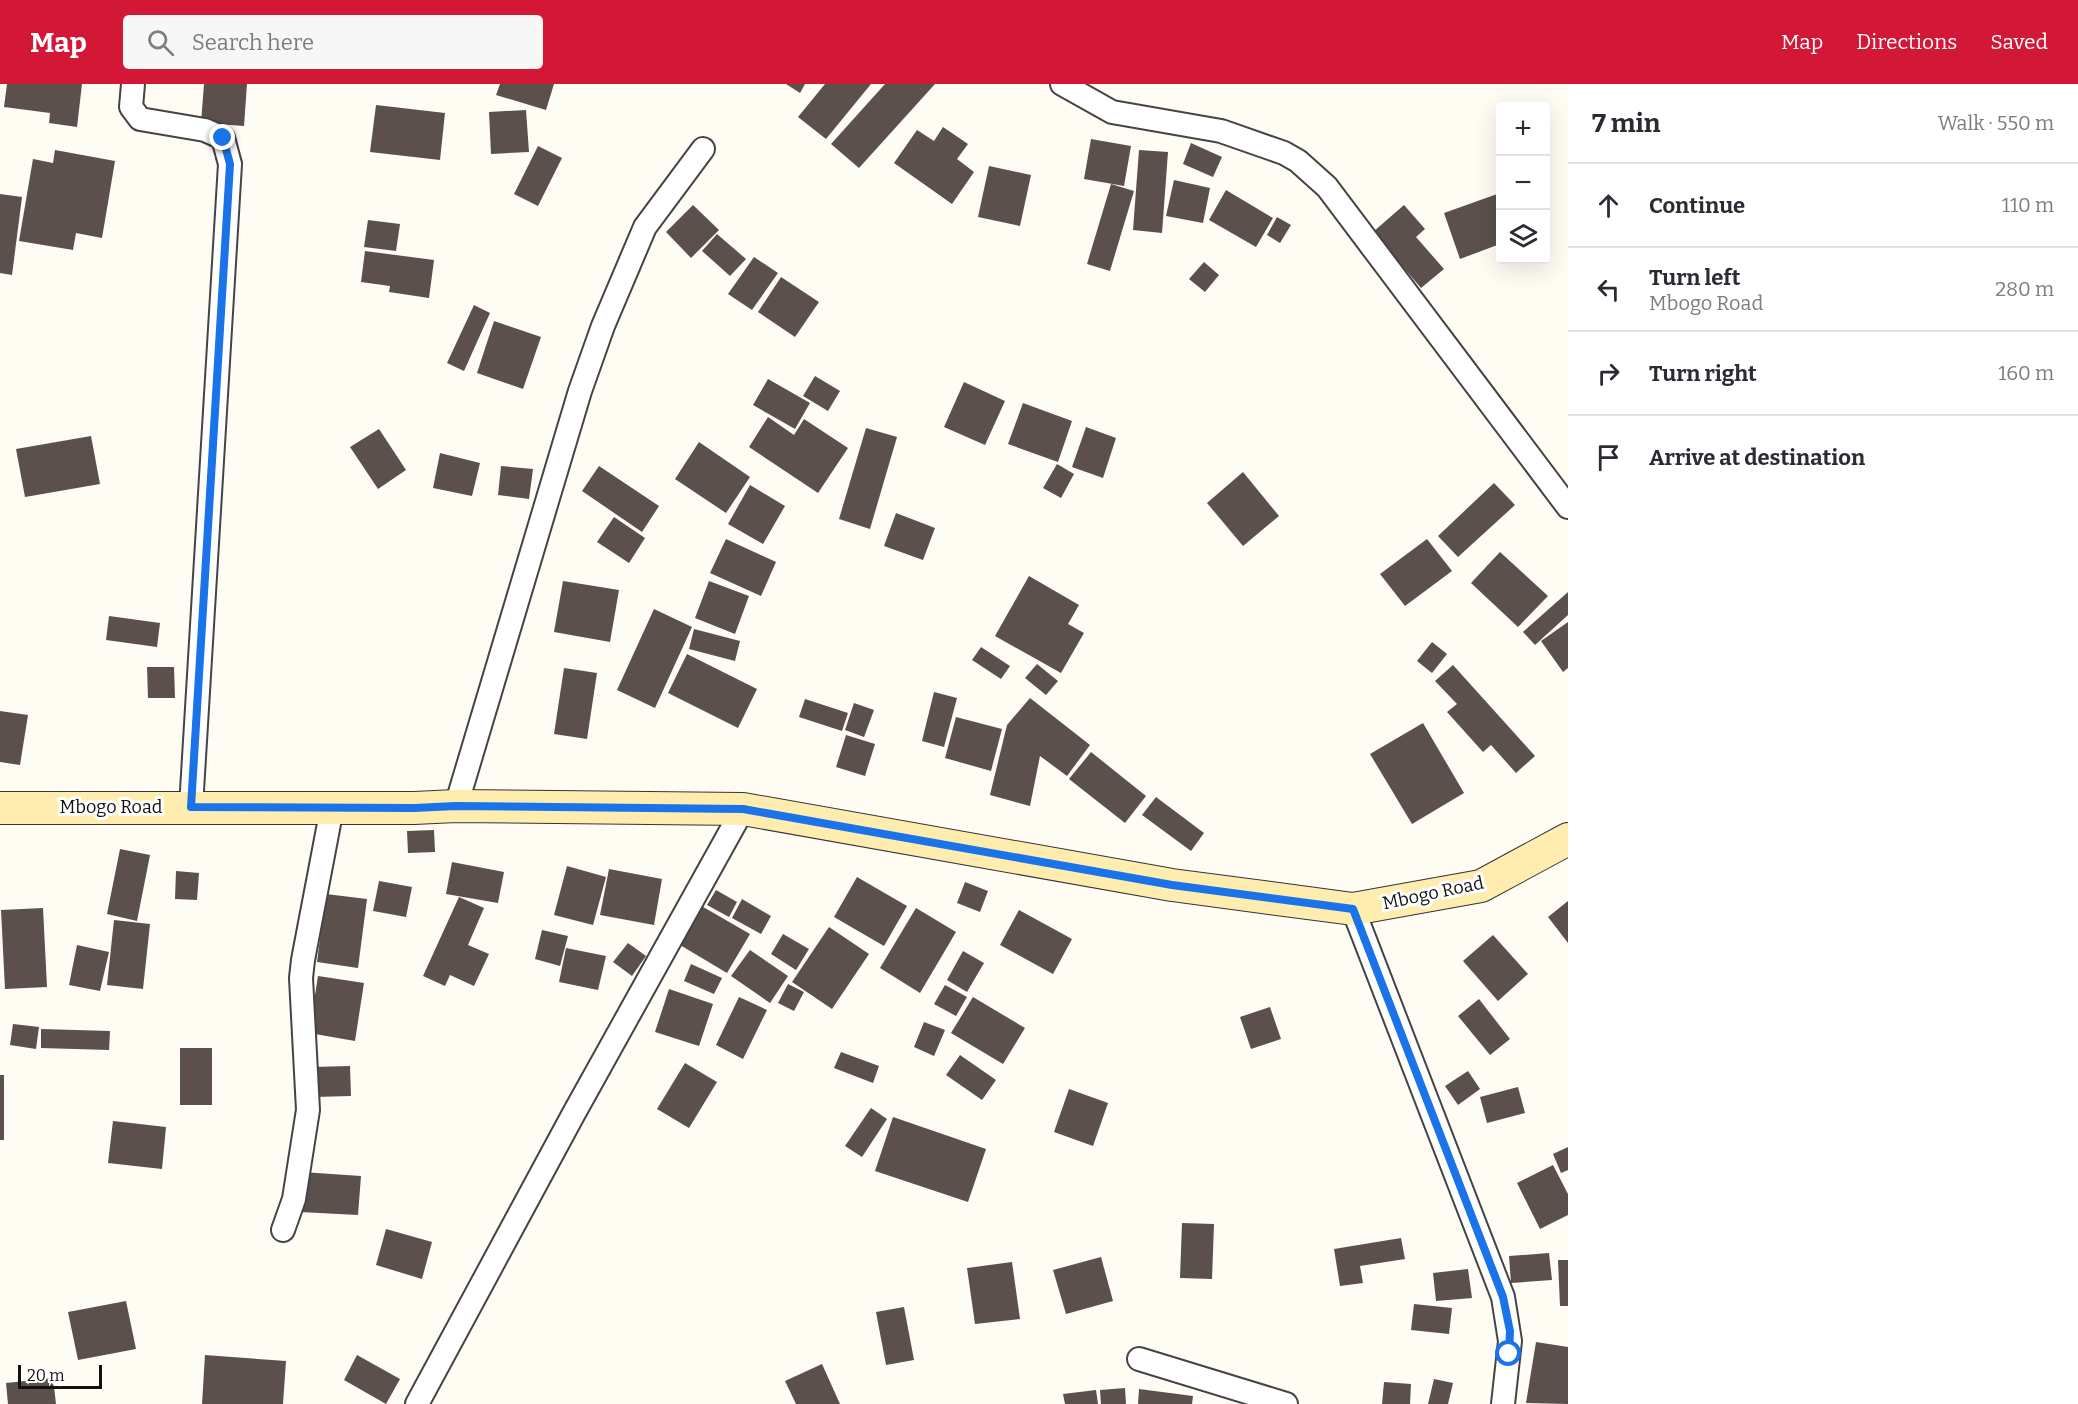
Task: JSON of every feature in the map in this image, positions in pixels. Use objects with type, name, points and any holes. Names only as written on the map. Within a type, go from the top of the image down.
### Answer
[{"type":"main road","name":"Mbogo Road","points":[[0,808],[456,806],[743,809],[1172,885],[1353,909],[1481,886],[1568,839]]},
{"type":"street","points":[[133,84],[131,107],[140,119],[205,130],[223,138],[230,164],[191,807]]},
{"type":"street","points":[[1062,84],[1112,112],[1221,130],[1284,153],[1305,167],[1327,187],[1568,507]]},
{"type":"street","points":[[456,806],[580,391],[603,326],[645,227],[703,149]]},
{"type":"street","points":[[283,1230],[294,1199],[308,1110],[301,978],[303,960],[332,808]]},
{"type":"street","points":[[417,1404],[573,1115],[743,809]]},
{"type":"street","points":[[1353,909],[1503,1297],[1510,1341],[1503,1404]]},
{"type":"street","points":[[1139,1359],[1286,1404]]},
{"type":"building","points":[[7,84],[82,84],[77,127],[49,123],[50,113],[4,107]]},
{"type":"building","points":[[204,84],[247,84],[244,126],[201,123]]},
{"type":"building","points":[[500,84],[554,84],[546,110],[496,95]]},
{"type":"building","points":[[786,84],[805,84],[800,93]]},
{"type":"building","points":[[825,84],[871,84],[826,139],[798,117]]},
{"type":"building","points":[[885,84],[935,84],[859,168],[831,144]]},
{"type":"building","points":[[376,105],[445,113],[440,160],[370,152]]},
{"type":"building","points":[[526,110],[529,152],[491,154],[489,112]]},
{"type":"building","points":[[943,127],[968,144],[957,159],[974,172],[952,204],[894,163],[917,130],[934,141]]},
{"type":"building","points":[[1091,139],[1131,146],[1124,186],[1084,179]]},
{"type":"building","points":[[1191,143],[1222,157],[1213,177],[1183,164]]},
{"type":"building","points":[[538,146],[562,158],[538,206],[514,194]]},
{"type":"building","points":[[55,150],[115,161],[102,238],[76,233],[73,250],[19,241],[33,159],[53,163]]},
{"type":"building","points":[[1139,150],[1168,152],[1162,233],[1133,230]]},
{"type":"building","points":[[989,166],[1031,175],[1020,226],[978,217]]},
{"type":"building","points":[[1174,180],[1210,188],[1203,223],[1166,216]]},
{"type":"building","points":[[1111,184],[1134,191],[1110,271],[1087,264]]},
{"type":"building","points":[[1226,190],[1273,218],[1256,247],[1209,220]]},
{"type":"building","points":[[0,194],[22,197],[12,275],[0,273]]},
{"type":"building","points":[[1496,194],[1496,246],[1460,259],[1444,213]]},
{"type":"building","points":[[693,205],[719,230],[691,258],[666,232]]},
{"type":"building","points":[[1404,205],[1425,229],[1416,237],[1444,269],[1421,288],[1373,232]]},
{"type":"building","points":[[1277,217],[1291,225],[1280,243],[1267,235]]},
{"type":"building","points":[[368,220],[400,224],[396,251],[364,247]]},
{"type":"building","points":[[717,234],[746,259],[730,276],[702,251]]},
{"type":"building","points":[[365,251],[434,260],[429,298],[389,292],[390,286],[361,282]]},
{"type":"building","points":[[754,257],[778,273],[752,310],[728,294]]},
{"type":"building","points":[[1204,262],[1219,275],[1205,292],[1189,279]]},
{"type":"building","points":[[781,277],[819,302],[795,337],[758,312]]},
{"type":"building","points":[[474,305],[490,313],[464,371],[447,363]]},
{"type":"building","points":[[494,321],[541,337],[523,389],[477,373]]},
{"type":"building","points":[[815,376],[840,391],[828,411],[803,396]]},
{"type":"building","points":[[768,379],[810,403],[795,429],[753,405]]},
{"type":"building","points":[[964,382],[1005,401],[985,445],[944,427]]},
{"type":"building","points":[[1023,403],[1072,421],[1058,462],[1008,444]]},
{"type":"building","points":[[768,417],[794,435],[804,419],[848,448],[818,493],[749,447]]},
{"type":"building","points":[[1086,427],[1116,438],[1103,478],[1072,467]]},
{"type":"building","points":[[866,428],[897,437],[870,529],[839,519]]},
{"type":"building","points":[[379,429],[406,470],[378,489],[350,447]]},
{"type":"building","points":[[91,436],[100,484],[25,497],[16,449]]},
{"type":"building","points":[[699,442],[750,477],[726,513],[675,479]]},
{"type":"building","points":[[440,453],[480,463],[472,496],[433,488]]},
{"type":"building","points":[[1057,464],[1074,474],[1061,498],[1043,488]]},
{"type":"building","points":[[501,466],[533,469],[529,499],[498,495]]},
{"type":"building","points":[[599,466],[659,506],[642,532],[582,491]]},
{"type":"building","points":[[1243,472],[1279,516],[1243,546],[1207,503]]},
{"type":"building","points":[[1494,483],[1515,505],[1458,557],[1438,536]]},
{"type":"building","points":[[750,485],[785,506],[763,544],[728,524]]},
{"type":"building","points":[[896,513],[935,528],[923,560],[884,546]]},
{"type":"building","points":[[614,517],[645,538],[629,563],[597,542]]},
{"type":"building","points":[[726,539],[776,562],[761,596],[710,573]]},
{"type":"building","points":[[1427,539],[1452,571],[1405,606],[1380,574]]},
{"type":"building","points":[[1500,552],[1548,596],[1518,627],[1471,583]]},
{"type":"building","points":[[1029,576],[1079,605],[1068,624],[1084,633],[1061,673],[995,636]]},
{"type":"building","points":[[563,581],[619,590],[610,642],[554,632]]},
{"type":"building","points":[[709,581],[749,596],[735,634],[695,618]]},
{"type":"building","points":[[1568,592],[1568,615],[1535,645],[1523,632]]},
{"type":"building","points":[[654,609],[692,627],[655,708],[617,690]]},
{"type":"building","points":[[109,616],[160,623],[157,647],[106,640]]},
{"type":"building","points":[[1568,622],[1568,668],[1563,672],[1541,641]]},
{"type":"building","points":[[694,629],[740,641],[735,661],[689,649]]},
{"type":"building","points":[[1432,642],[1447,654],[1432,673],[1417,661]]},
{"type":"building","points":[[981,647],[1010,666],[1001,679],[972,660]]},
{"type":"building","points":[[687,654],[757,689],[738,728],[668,693]]},
{"type":"building","points":[[1037,664],[1058,681],[1046,695],[1025,678]]},
{"type":"building","points":[[1453,665],[1535,756],[1516,773],[1491,745],[1483,752],[1447,712],[1457,704],[1435,681]]},
{"type":"building","points":[[147,667],[174,667],[175,698],[148,698]]},
{"type":"building","points":[[564,668],[597,673],[587,739],[554,734]]},
{"type":"building","points":[[934,692],[957,698],[944,747],[922,741]]},
{"type":"building","points":[[1030,698],[1090,745],[1067,776],[1040,756],[1030,806],[990,795],[1007,725]]},
{"type":"building","points":[[805,699],[848,713],[842,731],[799,717]]},
{"type":"building","points":[[854,703],[874,710],[864,737],[845,730]]},
{"type":"building","points":[[0,711],[28,715],[20,765],[0,762]]},
{"type":"building","points":[[956,717],[1002,729],[991,771],[945,758]]},
{"type":"building","points":[[1423,723],[1464,793],[1412,824],[1370,754]]},
{"type":"building","points":[[846,735],[875,744],[865,776],[836,767]]},
{"type":"building","points":[[1091,752],[1146,796],[1125,823],[1069,779]]},
{"type":"building","points":[[1156,797],[1204,833],[1191,851],[1142,815]]},
{"type":"building","points":[[434,830],[435,852],[408,853],[407,831]]},
{"type":"building","points":[[120,849],[150,855],[137,921],[107,914]]},
{"type":"building","points":[[452,862],[504,872],[498,903],[446,894]]},
{"type":"building","points":[[567,866],[606,877],[593,925],[554,915]]},
{"type":"building","points":[[609,869],[662,879],[654,925],[600,915]]},
{"type":"building","points":[[176,871],[199,873],[197,900],[175,899]]},
{"type":"building","points":[[857,877],[907,906],[884,946],[834,917]]},
{"type":"building","points":[[379,881],[412,887],[406,917],[373,911]]},
{"type":"building","points":[[965,882],[988,891],[980,912],[957,903]]},
{"type":"building","points":[[716,890],[737,902],[729,917],[707,905]]},
{"type":"building","points":[[326,894],[367,899],[358,968],[317,962]]},
{"type":"building","points":[[459,897],[484,908],[468,945],[489,954],[474,986],[450,975],[445,986],[423,976]]},
{"type":"building","points":[[742,899],[771,916],[761,934],[732,918]]},
{"type":"building","points":[[1568,901],[1568,943],[1548,917]]},
{"type":"building","points":[[698,904],[750,934],[727,973],[675,942]]},
{"type":"building","points":[[43,908],[47,987],[5,989],[1,910]]},
{"type":"building","points":[[916,908],[956,932],[920,993],[880,968]]},
{"type":"building","points":[[1019,910],[1072,939],[1053,974],[1000,945]]},
{"type":"building","points":[[114,920],[150,924],[143,989],[107,985]]},
{"type":"building","points":[[829,927],[869,954],[832,1009],[792,982]]},
{"type":"building","points":[[542,930],[568,936],[560,966],[535,959]]},
{"type":"building","points":[[783,934],[809,949],[796,970],[771,954]]},
{"type":"building","points":[[1493,935],[1528,974],[1498,1001],[1463,961]]},
{"type":"building","points":[[628,943],[646,956],[632,976],[613,962]]},
{"type":"building","points":[[77,945],[109,952],[100,991],[69,985]]},
{"type":"building","points":[[566,948],[606,956],[598,990],[559,982]]},
{"type":"building","points":[[750,950],[788,976],[770,1003],[731,976]]},
{"type":"building","points":[[963,951],[984,963],[967,992],[947,980]]},
{"type":"building","points":[[691,964],[722,978],[714,994],[684,981]]},
{"type":"building","points":[[318,976],[364,983],[355,1041],[309,1033]]},
{"type":"building","points":[[788,984],[804,992],[794,1011],[778,1003]]},
{"type":"building","points":[[945,985],[967,997],[956,1016],[934,1004]]},
{"type":"building","points":[[669,989],[713,1004],[699,1046],[655,1032]]},
{"type":"building","points":[[739,997],[767,1010],[743,1059],[716,1045]]},
{"type":"building","points":[[973,997],[1025,1028],[1003,1064],[951,1033]]},
{"type":"building","points":[[1479,999],[1510,1039],[1490,1055],[1458,1016]]},
{"type":"building","points":[[1270,1007],[1281,1039],[1251,1049],[1240,1017]]},
{"type":"building","points":[[924,1022],[945,1030],[934,1056],[914,1047]]},
{"type":"building","points":[[13,1024],[39,1027],[36,1049],[10,1045]]},
{"type":"building","points":[[41,1029],[110,1031],[109,1050],[41,1048]]},
{"type":"building","points":[[180,1048],[212,1048],[212,1105],[180,1105]]},
{"type":"building","points":[[841,1052],[879,1066],[873,1083],[834,1068]]},
{"type":"building","points":[[960,1055],[996,1080],[982,1100],[946,1075]]},
{"type":"building","points":[[685,1063],[717,1082],[689,1128],[657,1109]]},
{"type":"building","points":[[350,1066],[351,1096],[314,1097],[312,1067]]},
{"type":"building","points":[[1468,1071],[1480,1089],[1458,1105],[1445,1086]]},
{"type":"building","points":[[0,1075],[4,1075],[4,1140],[0,1140]]},
{"type":"building","points":[[1518,1087],[1525,1113],[1487,1123],[1480,1097]]},
{"type":"building","points":[[1069,1089],[1108,1103],[1093,1146],[1054,1132]]},
{"type":"building","points":[[871,1108],[887,1119],[862,1157],[845,1146]]},
{"type":"building","points":[[893,1117],[986,1149],[968,1202],[875,1171]]},
{"type":"building","points":[[113,1121],[166,1127],[162,1169],[108,1163]]},
{"type":"building","points":[[1568,1147],[1568,1170],[1561,1173],[1553,1154]]},
{"type":"building","points":[[1553,1165],[1568,1194],[1568,1215],[1540,1229],[1517,1183]]},
{"type":"building","points":[[302,1172],[361,1176],[358,1215],[300,1212]]},
{"type":"building","points":[[1182,1223],[1214,1224],[1212,1279],[1180,1278]]},
{"type":"building","points":[[386,1229],[432,1242],[422,1279],[376,1265]]},
{"type":"building","points":[[1401,1238],[1405,1259],[1360,1266],[1363,1283],[1340,1286],[1334,1249]]},
{"type":"building","points":[[1549,1253],[1552,1280],[1511,1283],[1509,1256]]},
{"type":"building","points":[[1101,1257],[1113,1301],[1066,1314],[1053,1270]]},
{"type":"building","points":[[1558,1260],[1568,1260],[1568,1306],[1560,1306]]},
{"type":"building","points":[[1012,1262],[1020,1319],[975,1324],[967,1268]]},
{"type":"building","points":[[1468,1269],[1472,1298],[1436,1301],[1433,1273]]},
{"type":"building","points":[[126,1301],[136,1349],[78,1360],[68,1312]]},
{"type":"building","points":[[1414,1304],[1452,1308],[1449,1334],[1411,1330]]},
{"type":"building","points":[[904,1307],[914,1360],[886,1365],[876,1312]]},
{"type":"building","points":[[1536,1342],[1568,1347],[1568,1404],[1526,1403]]},
{"type":"building","points":[[205,1355],[286,1361],[283,1404],[202,1404]]},
{"type":"building","points":[[357,1355],[400,1379],[386,1404],[344,1380]]},
{"type":"building","points":[[822,1364],[840,1404],[796,1404],[785,1381]]},
{"type":"building","points":[[53,1378],[56,1404],[8,1404],[6,1383]]},
{"type":"building","points":[[1434,1379],[1453,1383],[1448,1404],[1428,1404]]},
{"type":"building","points":[[1384,1382],[1411,1384],[1410,1404],[1382,1404]]},
{"type":"building","points":[[1125,1388],[1126,1404],[1101,1404],[1100,1390]]},
{"type":"building","points":[[1139,1389],[1193,1396],[1192,1404],[1138,1404]]},
{"type":"building","points":[[1096,1390],[1098,1404],[1065,1404],[1063,1394]]},
{"type":"route","points":[[223,138],[230,164],[191,807],[414,808],[456,806],[743,809],[1172,885],[1353,909],[1503,1297],[1510,1331],[1509,1354]]}]
